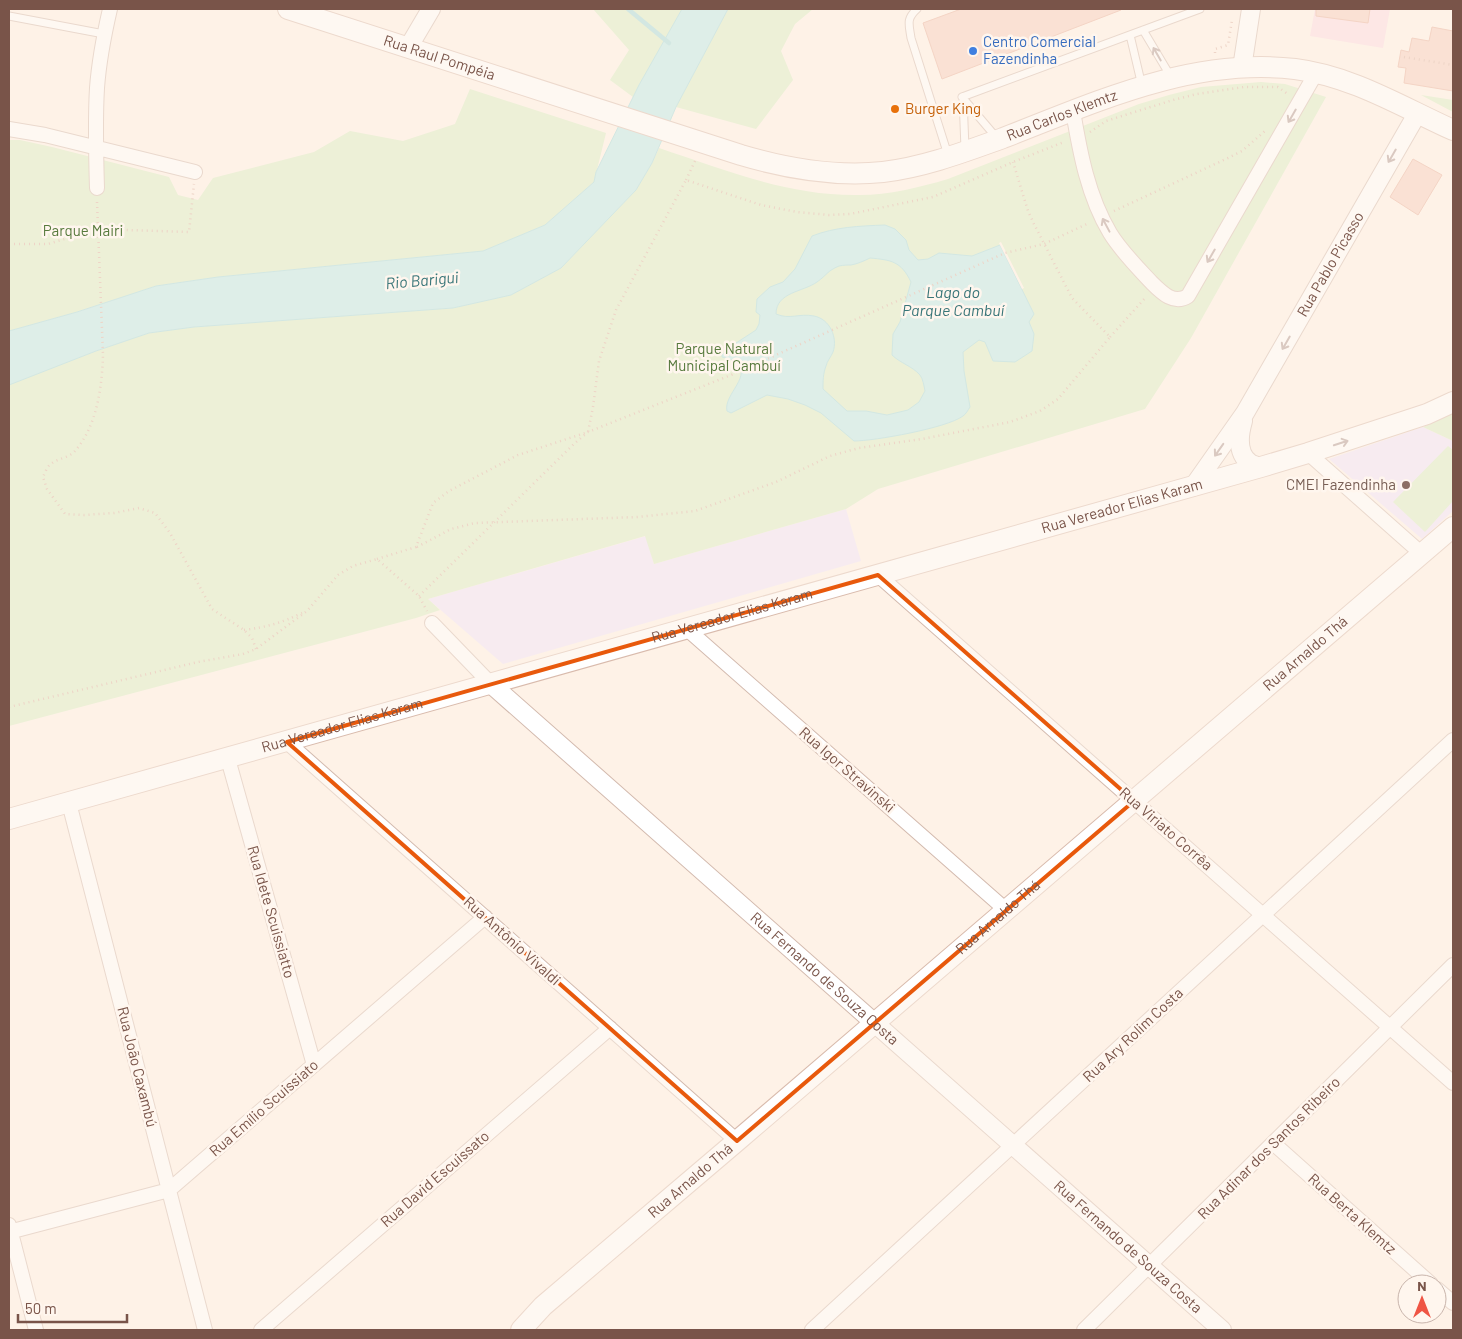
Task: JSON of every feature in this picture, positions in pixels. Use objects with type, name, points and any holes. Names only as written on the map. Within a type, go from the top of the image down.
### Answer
[{"type":"main road","name":"Rua Raul Pompéia","points":[[288,9],[703,144]]},
{"type":"main road","name":"Rua Carlos Klemtz","points":[[703,144],[770,164],[823,173],[883,172],[908,168],[957,154],[1143,86],[1171,78],[1214,70],[1242,68],[1294,69],[1344,81],[1453,130]]},
{"type":"main road","name":"Rua Carlos Klemtz","points":[[1417,114],[1453,140]]},
{"type":"main road","name":"Rua Vereador Elias Karam","points":[[9,820],[1261,467],[1427,414],[1453,402]]},
{"type":"main road","name":"Rua Arnaldo Thá","points":[[521,1330],[543,1306],[1453,527]]},
{"type":"main road","name":"Rua Arnaldo Thá","points":[[506,1330],[517,1320],[543,1306]]},
{"type":"street","points":[[97,188],[98,89],[104,34],[110,9]]},
{"type":"street","points":[[408,48],[432,9]]},
{"type":"street","points":[[1242,68],[1251,9]]},
{"type":"street","points":[[1072,111],[1084,168],[1101,217],[1110,234],[1155,286],[1172,299],[1177,300],[1188,296],[1316,73]]},
{"type":"street","name":"Rua Pablo Picasso","points":[[1193,486],[1245,413],[1417,114]]},
{"type":"street","points":[[9,129],[45,135],[195,172]]},
{"type":"street","name":"Rua Pablo Picasso","points":[[1245,413],[1239,438],[1240,447],[1249,463],[1261,467]]},
{"type":"street","points":[[1308,453],[1422,554]]},
{"type":"street","name":"Rua Viriato Corrêa","points":[[878,575],[1453,1083]]},
{"type":"street","name":"Rua Fernando de Souza Costa","points":[[432,623],[490,684],[1222,1330]]},
{"type":"street","name":"Rua Igor Stravinski","points":[[687,629],[1006,910]]},
{"type":"street","name":"Rua Ary Rolim Costa","points":[[812,1330],[1453,740]]},
{"type":"street","name":"Rua Antônio Vivaldi","points":[[287,742],[737,1141]]},
{"type":"street","name":"Rua Idete Scuissiatto","points":[[228,758],[314,1065]]},
{"type":"street","name":"Rua João Caxambú","points":[[69,803],[205,1330]]},
{"type":"street","name":"Rua Emílio Scuissiato","points":[[9,1230],[169,1190],[485,917]]},
{"type":"street","name":"Rua Adinar dos Santos Ribeiro","points":[[1084,1330],[1453,965]]},
{"type":"street","name":"Rua David Escuissato","points":[[261,1330],[610,1028]]},
{"type":"street","name":"Rua Berta Klemtz","points":[[1273,1143],[1420,1274]]},
{"type":"street","points":[[9,1230],[36,1330]]},
{"type":"lane","points":[[917,9],[910,16],[911,38],[957,154]]},
{"type":"lane","points":[[962,97],[1200,9]]},
{"type":"lane","points":[[9,16],[104,34]]},
{"type":"lane","points":[[1143,30],[1171,78]]},
{"type":"lane","points":[[1130,35],[1143,86]]},
{"type":"lane","points":[[957,154],[962,97]]},
{"type":"lane","points":[[962,97],[998,139]]},
{"type":"path","points":[[1214,70],[1215,49],[1228,44],[1232,18]]},
{"type":"path","points":[[1404,57],[1453,65]]},
{"type":"path","points":[[686,180],[761,205],[805,213],[850,214],[933,197],[1013,162],[1077,136],[1085,135],[1106,122],[1173,100],[1244,87],[1278,87],[1300,103]]},
{"type":"path","points":[[416,547],[433,503],[449,491],[518,455],[588,432],[731,375],[1005,253],[1044,244],[1242,151],[1271,127]]},
{"type":"path","points":[[419,596],[575,442],[588,432],[600,361],[616,310],[686,180],[703,144]]},
{"type":"path","points":[[1013,162],[1028,211],[1072,298],[1110,337]]},
{"type":"path","points":[[9,244],[48,244],[98,229],[190,232],[195,172]]},
{"type":"path","points":[[97,188],[103,355],[102,374],[97,401],[87,434],[74,453],[50,464],[43,477],[47,489],[65,514],[92,515],[139,508],[154,513],[170,533],[212,609],[244,630],[252,638],[256,649]]},
{"type":"path","points":[[9,707],[198,662],[243,654],[256,649],[307,611],[338,575],[353,566],[416,547],[451,529],[475,523],[637,517],[696,511],[776,482],[840,453],[859,448],[922,439],[1010,422],[1040,411],[1058,399],[1155,286]]},
{"type":"path","points":[[377,559],[419,596],[432,623]]},
{"type":"path","points":[[244,630],[283,622],[307,611]]},
{"type":"highlighted area","points":[[878,575],[1134,801],[737,1141],[287,742]]},
{"type":"shaded area","points":[[1315,9],[1390,9],[1383,48],[1310,36]]},
{"type":"shaded area","name":"CMEI Fazendinha","points":[[1423,427],[1453,441],[1453,511],[1422,539],[1329,459]]},
{"type":"shaded area","points":[[846,509],[861,561],[503,664],[428,599],[646,536],[654,564]]},
{"type":"green space","points":[[593,9],[682,9],[633,97],[610,80],[629,50]]},
{"type":"green space","points":[[728,9],[813,9],[795,24],[781,51],[793,80],[756,129],[676,107]]},
{"type":"green space","name":"Parque Natural Municipal Cambuí","points":[[1261,82],[1285,84],[1326,97],[1191,338],[1145,409],[878,489],[846,509],[654,564],[645,536],[428,599],[440,610],[416,618],[9,726],[9,384],[149,333],[194,327],[453,308],[511,295],[561,268],[636,190],[659,148],[730,172],[804,191],[854,195],[890,193],[948,179],[1139,104],[1169,95],[1201,87]]},
{"type":"green space","name":"Parque Mairi","points":[[470,89],[606,133],[594,182],[545,225],[483,251],[218,277],[156,286],[77,312],[9,331],[9,140],[20,140],[52,147],[169,177],[178,195],[198,200],[213,178],[314,152],[350,131],[403,141],[455,124]]},
{"type":"green space","points":[[1421,95],[1453,100],[1453,112]]},
{"type":"green space","points":[[1453,412],[1453,441],[1423,427],[1450,414]]},
{"type":"green space","points":[[1448,446],[1453,450],[1453,501],[1425,532],[1393,502]]},
{"type":"water","name":"Rio Barigui","points":[[682,9],[728,9],[676,107],[652,163],[636,190],[561,268],[511,295],[453,308],[194,327],[149,333],[96,351],[9,385],[9,331],[77,312],[156,286],[218,277],[483,251],[545,225],[594,182],[596,172],[639,85]]},
{"type":"water","name":"Lago do Parque Cambuí","points":[[885,225],[895,229],[906,240],[909,250],[918,260],[928,259],[939,253],[972,256],[1000,245],[1034,314],[1029,322],[1034,334],[1032,351],[1015,362],[993,361],[985,342],[979,340],[963,352],[970,407],[966,413],[955,421],[910,433],[854,441],[821,413],[788,399],[767,395],[731,413],[727,411],[729,398],[740,378],[741,372],[740,366],[734,361],[722,357],[722,355],[733,345],[756,330],[760,315],[756,312],[757,299],[770,287],[783,282],[795,269],[812,236],[838,229]],"holes":[[[870,258],[895,263],[903,270],[911,282],[900,322],[893,334],[892,355],[920,375],[925,391],[919,402],[908,410],[887,415],[866,411],[847,411],[823,389],[825,369],[834,347],[833,335],[824,321],[814,316],[781,316],[776,314],[780,301],[785,297],[817,282],[829,271],[839,266],[856,264]]]},
{"type":"pier","points":[[1001,242],[1024,288],[1022,289],[999,243]]},
{"type":"building","name":"Centro Comercial Fazendinha","points":[[961,9],[1121,10],[942,79],[923,23]]},
{"type":"building","points":[[1316,9],[1370,9],[1368,23],[1316,16]]},
{"type":"building","points":[[1432,27],[1453,31],[1453,91],[1404,83],[1406,68],[1398,67],[1401,50],[1409,52],[1412,38],[1429,41]]},
{"type":"building","points":[[1413,159],[1442,175],[1418,215],[1390,197]]},
{"type":"waterway","points":[[628,9],[669,43]]},
{"type":"place","name":"Centro Comercial Fazendinha","points":[[973,51]]},
{"type":"place","name":"Burger King","points":[[895,109]]},
{"type":"place","name":"CMEI Fazendinha","points":[[1406,485]]}]
